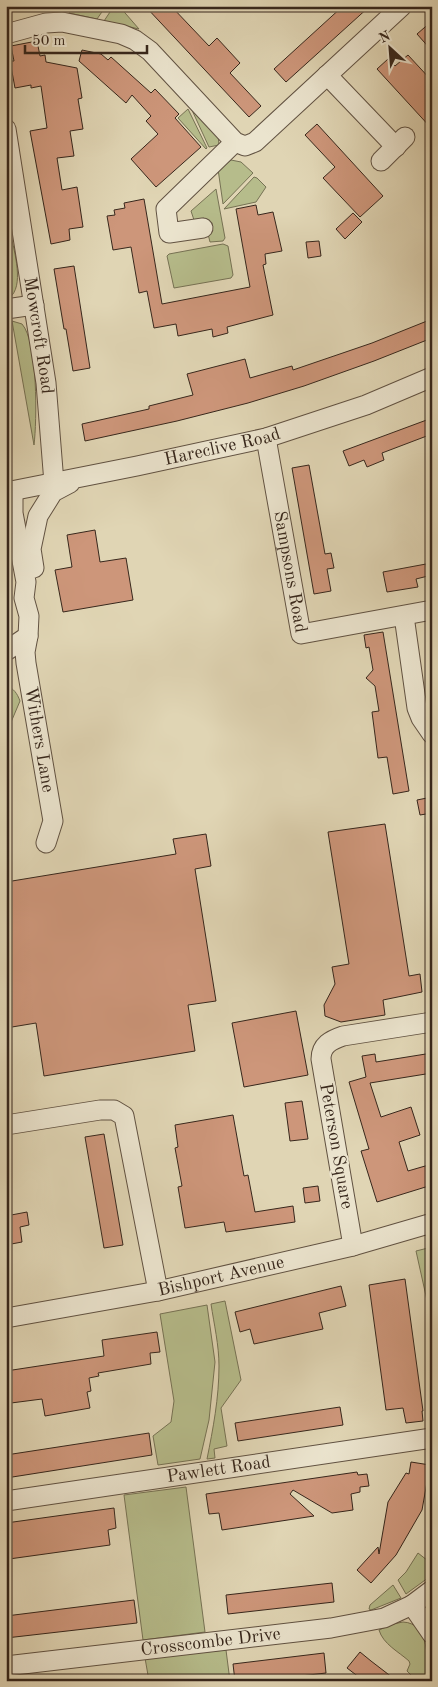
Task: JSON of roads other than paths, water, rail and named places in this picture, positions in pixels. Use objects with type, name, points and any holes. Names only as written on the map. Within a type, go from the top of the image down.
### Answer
[{"type":"street","points":[[6,34],[46,23],[62,22],[121,34],[135,40],[150,51],[235,142],[244,146],[254,142],[402,6]]},
{"type":"street","points":[[327,75],[400,142],[381,161]]},
{"type":"street","name":"Mowcroft Road","points":[[6,129],[46,384],[54,483]]},
{"type":"street","points":[[203,228],[169,233],[166,209],[235,142]]},
{"type":"street","points":[[6,309],[34,305]]},
{"type":"street","name":"Hareclive Road","points":[[10,492],[266,438],[366,405],[432,377]]},
{"type":"street","name":"Sampsons Road","points":[[266,438],[301,634],[432,610]]},
{"type":"street","points":[[27,607],[35,577],[31,549],[38,516],[53,492],[78,478]]},
{"type":"street","points":[[10,492],[26,582],[27,607]]},
{"type":"street","points":[[6,539],[17,584],[27,607]]},
{"type":"street","name":"Withers Lane","points":[[27,607],[28,636],[26,663],[53,821],[46,843]]},
{"type":"street","points":[[404,616],[417,708],[421,718],[432,734]]},
{"type":"street","points":[[6,651],[28,636]]},
{"type":"street","name":"Peterson Square","points":[[353,1246],[321,1055],[325,1046],[343,1036],[432,1022]]},
{"type":"street","points":[[6,1125],[100,1110],[114,1110],[124,1116],[158,1291]]},
{"type":"street","name":"Bishport Avenue","points":[[6,1318],[158,1291],[353,1246],[432,1223]]},
{"type":"street","name":"Pawlett Road","points":[[6,1502],[432,1438]]},
{"type":"street","name":"Crosscombe Drive","points":[[6,1666],[331,1628],[384,1618],[412,1605],[432,1590]]},
{"type":"street","points":[[412,1605],[432,1634]]}]
